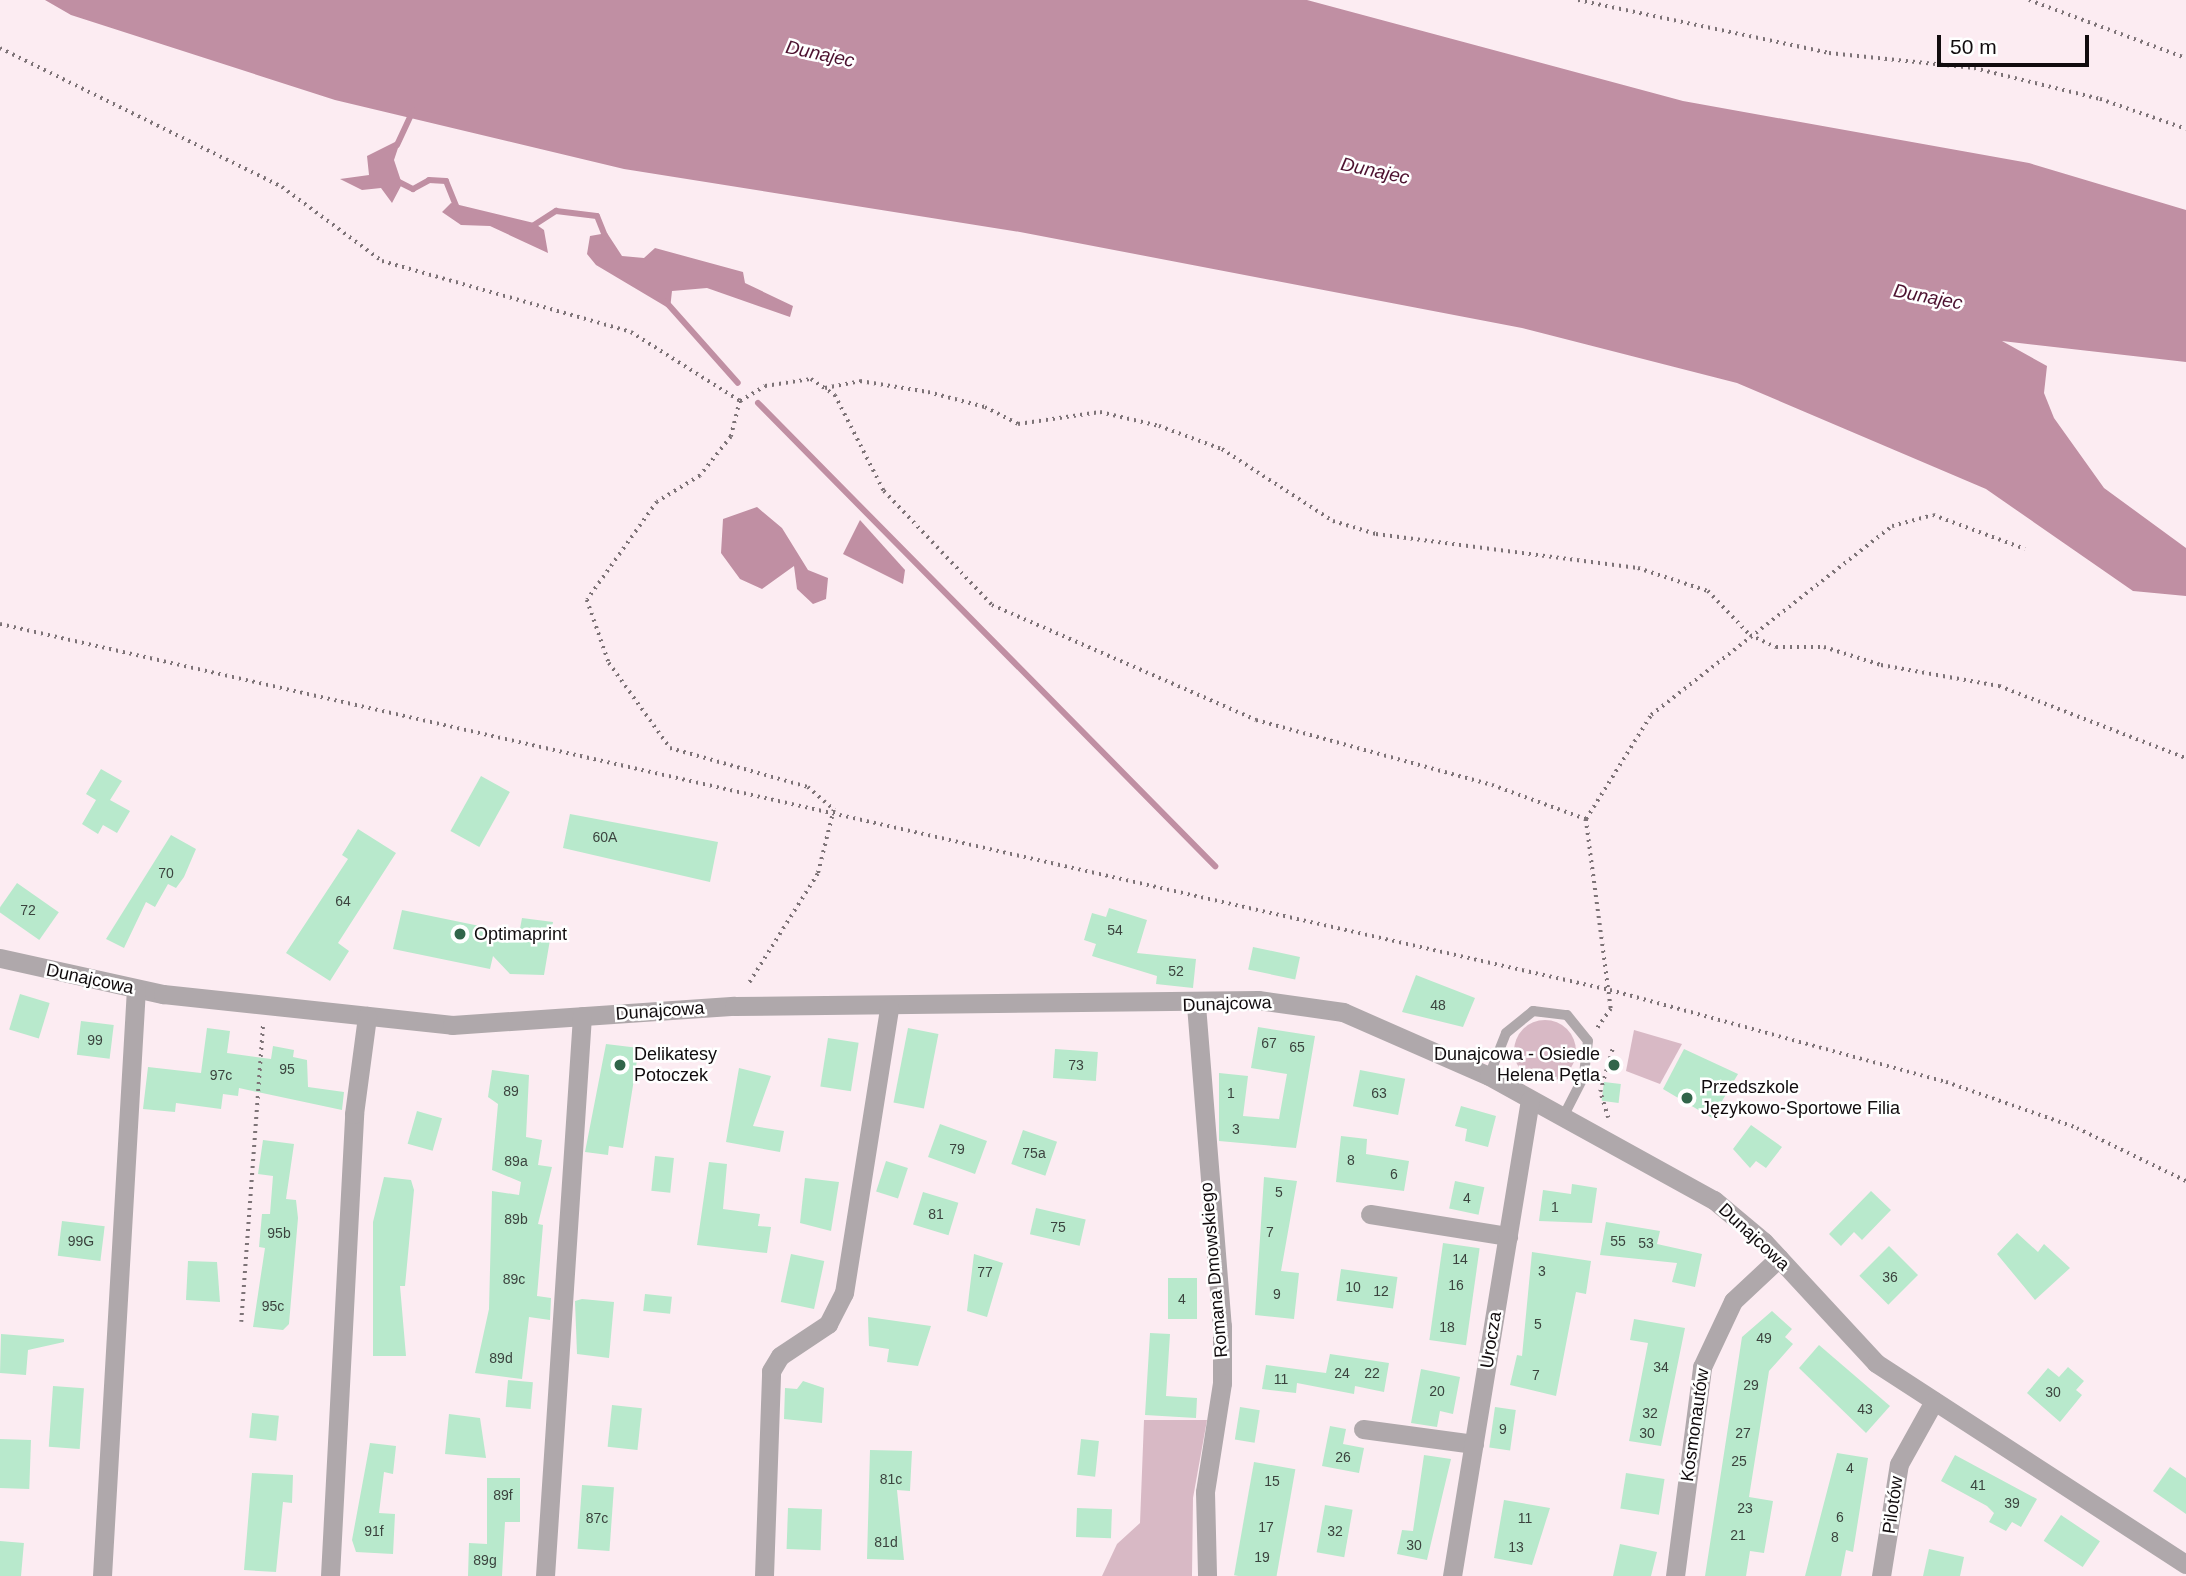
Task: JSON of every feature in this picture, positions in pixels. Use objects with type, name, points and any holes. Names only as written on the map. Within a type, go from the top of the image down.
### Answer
[{"type":"street","name":"Dunajcowa","points":[[0,957],[136,989],[452,1025],[734,1006],[889,1008],[1196,1005],[1258,1000],[1343,1012],[1489,1076],[1714,1200],[1779,1258],[1876,1363],[2186,1564]]},
{"type":"street","points":[[102,1576],[136,989]]},
{"type":"street","name":"Romana Dmowskiego","points":[[1196,1005],[1222,1326],[1222,1383],[1205,1492],[1207,1576]]},
{"type":"street","points":[[764,1576],[771,1371],[780,1356],[828,1324],[844,1293],[889,1008]]},
{"type":"street","points":[[330,1576],[355,1114],[367,1016]]},
{"type":"street","points":[[545,1576],[582,1016]]},
{"type":"street","name":"Urocza","points":[[1452,1576],[1530,1100]]},
{"type":"street","points":[[1370,1214],[1508,1236]]},
{"type":"street","name":"Kosmonautów","points":[[1675,1576],[1702,1367],[1733,1301],[1779,1258]]},
{"type":"street","name":"Pilotów","points":[[1881,1576],[1899,1464],[1934,1401]]},
{"type":"street","points":[[1363,1429],[1474,1444]]},
{"type":"lane","points":[[1489,1076],[1506,1033],[1533,1011],[1567,1015],[1588,1041],[1584,1076],[1563,1117]]},
{"type":"path","points":[[1578,0],[1829,53],[1974,68],[2100,99],[2186,129]]},
{"type":"path","points":[[2029,0],[2186,58]]},
{"type":"path","points":[[0,48],[282,187],[382,261],[631,332],[740,401]]},
{"type":"path","points":[[740,401],[776,384],[811,379],[835,395],[884,491],[992,605],[1256,720],[1492,785],[1586,819]]},
{"type":"path","points":[[825,388],[860,381],[928,392],[985,407],[1018,424],[1063,412],[1100,412],[1159,426],[1222,449],[1333,521],[1377,534],[1638,568],[1708,591],[1750,635],[1776,647],[1824,647],[1881,665],[1999,686],[2186,758]]},
{"type":"path","points":[[740,401],[731,437],[700,477],[657,502],[595,580],[587,600],[593,631],[651,729],[670,748],[808,788],[834,810]]},
{"type":"path","points":[[1588,1041],[1611,1009],[1586,819],[1651,715],[1892,526],[1933,515],[2025,549]]},
{"type":"path","points":[[0,624],[834,810],[1610,990],[1946,1082],[2077,1128],[2186,1181]]},
{"type":"path","points":[[734,1006],[818,874],[834,810]]},
{"type":"path","points":[[241,1322],[264,1005]]},
{"type":"path","points":[[1613,1047],[1600,1092],[1605,1115],[1625,1135],[1618,1149]]},
{"type":"shaded area","points":[[1545,1020],[1557,1022],[1567,1029],[1574,1039],[1574,1063],[1567,1073],[1557,1080],[1545,1082],[1533,1080],[1523,1073],[1516,1063],[1514,1051],[1516,1039],[1523,1029],[1533,1022]]},
{"type":"shaded area","points":[[1634,1030],[1682,1044],[1660,1084],[1626,1071]]},
{"type":"shaded area","points":[[1144,1420],[1207,1420],[1193,1498],[1192,1576],[1102,1576],[1117,1544],[1140,1523]]},
{"type":"water","name":"Dunajec","points":[[45,0],[1307,0],[1683,101],[2029,163],[2186,210],[2186,362],[2002,341],[2047,366],[2044,393],[2054,418],[2104,488],[2186,548],[2186,596],[2133,591],[1986,489],[1737,383],[1522,328],[1020,232],[624,169],[335,100],[71,15]]},
{"type":"water","points":[[401,139],[394,160],[402,184],[392,203],[381,188],[362,190],[340,179],[369,175],[367,156]]},
{"type":"water","points":[[451,203],[534,223],[544,230],[548,253],[490,226],[461,225],[442,212]]},
{"type":"water","points":[[607,233],[622,256],[644,258],[655,248],[743,272],[745,283],[793,306],[790,317],[707,288],[672,291],[670,309],[596,265],[587,254],[590,236]]},
{"type":"water","points":[[757,507],[782,528],[808,570],[828,578],[826,599],[813,604],[797,589],[794,566],[762,589],[740,579],[721,553],[723,519]]},
{"type":"water","points":[[860,520],[905,570],[903,584],[843,554]]},
{"type":"building","points":[[101,769],[122,781],[110,800],[130,811],[117,833],[103,825],[98,834],[82,824],[96,800],[86,794]]},
{"type":"building","points":[[481,776],[510,792],[479,847],[450,831]]},
{"type":"building","points":[[570,814],[718,842],[710,882],[563,848]]},
{"type":"building","points":[[358,829],[396,853],[338,943],[349,951],[330,981],[286,953],[348,859],[342,855]]},
{"type":"building","points":[[171,835],[196,849],[184,877],[176,888],[168,884],[155,907],[146,902],[124,948],[106,939]]},
{"type":"building","points":[[17,883],[59,912],[39,940],[0,913],[0,907]]},
{"type":"building","points":[[1109,908],[1147,920],[1137,953],[1196,959],[1193,988],[1156,984],[1157,976],[1092,956],[1096,944],[1084,940],[1092,913],[1106,917]]},
{"type":"building","points":[[402,910],[519,934],[522,918],[553,922],[544,975],[510,974],[493,956],[490,969],[393,949]]},
{"type":"building","points":[[1253,947],[1300,957],[1295,979],[1248,969]]},
{"type":"building","points":[[1416,975],[1475,998],[1463,1027],[1402,1012]]},
{"type":"building","points":[[20,994],[50,1003],[39,1038],[9,1029]]},
{"type":"building","points":[[81,1021],[114,1025],[110,1059],[77,1055]]},
{"type":"building","points":[[1258,1027],[1315,1036],[1296,1148],[1219,1141],[1219,1073],[1248,1076],[1243,1116],[1279,1119],[1287,1074],[1251,1068]]},
{"type":"building","points":[[207,1028],[230,1031],[227,1053],[271,1059],[273,1046],[294,1050],[293,1057],[307,1060],[308,1087],[344,1092],[342,1110],[239,1088],[238,1096],[223,1094],[221,1109],[176,1103],[175,1112],[143,1109],[148,1067],[201,1073]]},
{"type":"building","points":[[908,1028],[938,1034],[924,1109],[893,1103]]},
{"type":"building","points":[[828,1038],[859,1043],[851,1091],[820,1086]]},
{"type":"building","points":[[606,1044],[639,1048],[623,1148],[609,1146],[608,1155],[585,1152]]},
{"type":"building","points":[[1055,1049],[1098,1052],[1096,1081],[1053,1078]]},
{"type":"building","points":[[1684,1049],[1738,1074],[1712,1118],[1663,1089]]},
{"type":"building","points":[[739,1068],[771,1076],[753,1126],[784,1131],[780,1152],[726,1142]]},
{"type":"building","points":[[492,1070],[529,1075],[526,1137],[542,1140],[538,1165],[552,1167],[538,1224],[543,1225],[537,1296],[551,1298],[550,1320],[529,1317],[522,1379],[475,1373],[489,1309],[492,1191],[519,1195],[521,1182],[492,1170],[498,1104],[488,1097]]},
{"type":"building","points":[[1360,1070],[1405,1079],[1398,1115],[1353,1106]]},
{"type":"building","points":[[1604,1082],[1621,1084],[1619,1103],[1602,1101]]},
{"type":"building","points":[[1461,1106],[1496,1116],[1488,1147],[1465,1141],[1467,1129],[1455,1126]]},
{"type":"building","points":[[417,1111],[442,1118],[433,1151],[408,1144]]},
{"type":"building","points":[[940,1124],[987,1141],[975,1174],[928,1157]]},
{"type":"building","points":[[1751,1125],[1782,1147],[1766,1168],[1756,1161],[1750,1168],[1733,1149]]},
{"type":"building","points":[[1023,1130],[1057,1142],[1045,1176],[1011,1164]]},
{"type":"building","points":[[1341,1136],[1367,1139],[1366,1154],[1409,1161],[1404,1191],[1336,1182]]},
{"type":"building","points":[[263,1140],[294,1144],[286,1199],[296,1200],[298,1218],[289,1324],[283,1330],[253,1327],[265,1248],[259,1247],[262,1214],[270,1214],[273,1176],[258,1174]]},
{"type":"building","points":[[655,1156],[674,1158],[670,1193],[651,1191]]},
{"type":"building","points":[[886,1161],[908,1168],[898,1199],[876,1191]]},
{"type":"building","points":[[709,1162],[727,1164],[723,1209],[760,1214],[758,1226],[771,1227],[767,1253],[697,1245]]},
{"type":"building","points":[[384,1177],[411,1180],[414,1190],[405,1286],[400,1286],[406,1356],[373,1356],[373,1222]]},
{"type":"building","points":[[1264,1177],[1297,1181],[1281,1271],[1299,1273],[1294,1319],[1255,1315]]},
{"type":"building","points":[[805,1178],[839,1182],[831,1231],[800,1223]]},
{"type":"building","points":[[1455,1181],[1484,1187],[1479,1215],[1449,1208]]},
{"type":"building","points":[[1572,1184],[1597,1188],[1592,1223],[1539,1221],[1543,1190],[1571,1194]]},
{"type":"building","points":[[1871,1191],[1891,1210],[1862,1240],[1854,1232],[1841,1246],[1829,1234]]},
{"type":"building","points":[[923,1192],[958,1203],[948,1235],[913,1225]]},
{"type":"building","points":[[1036,1208],[1086,1219],[1080,1246],[1030,1234]]},
{"type":"building","points":[[62,1221],[105,1226],[100,1261],[58,1256]]},
{"type":"building","points":[[1606,1222],[1660,1231],[1657,1244],[1702,1254],[1695,1287],[1672,1282],[1677,1263],[1600,1255]]},
{"type":"building","points":[[2017,1233],[2038,1252],[2044,1244],[2070,1268],[2035,1300],[1997,1254]]},
{"type":"building","points":[[1443,1243],[1480,1248],[1466,1345],[1429,1340]]},
{"type":"building","points":[[1889,1246],[1918,1275],[1888,1305],[1859,1276]]},
{"type":"building","points":[[1532,1252],[1591,1261],[1586,1294],[1576,1292],[1556,1396],[1510,1385],[1517,1355],[1522,1356]]},
{"type":"building","points":[[791,1254],[824,1261],[814,1309],[781,1302]]},
{"type":"building","points":[[974,1254],[1003,1263],[987,1317],[967,1311]]},
{"type":"building","points":[[188,1261],[217,1262],[220,1302],[186,1300]]},
{"type":"building","points":[[1341,1269],[1397,1277],[1393,1309],[1337,1301]]},
{"type":"building","points":[[1168,1278],[1197,1278],[1197,1319],[1168,1319]]},
{"type":"building","points":[[645,1294],[672,1297],[670,1314],[643,1311]]},
{"type":"building","points":[[582,1299],[614,1302],[609,1358],[577,1354],[575,1301]]},
{"type":"building","points":[[1772,1311],[1792,1329],[1785,1337],[1793,1344],[1769,1371],[1749,1497],[1773,1501],[1764,1553],[1750,1551],[1746,1576],[1705,1576],[1742,1337]]},
{"type":"building","points":[[868,1317],[931,1326],[918,1366],[887,1362],[889,1349],[869,1346]]},
{"type":"building","points":[[1634,1319],[1685,1328],[1661,1446],[1629,1441],[1648,1343],[1630,1340]]},
{"type":"building","points":[[1150,1333],[1170,1334],[1166,1396],[1197,1398],[1196,1418],[1145,1415]]},
{"type":"building","points":[[1,1334],[64,1339],[64,1342],[28,1350],[26,1375],[0,1373]]},
{"type":"building","points":[[1819,1345],[1890,1406],[1866,1433],[1799,1368]]},
{"type":"building","points":[[1330,1354],[1389,1363],[1384,1392],[1355,1386],[1354,1394],[1297,1383],[1296,1393],[1262,1389],[1266,1365],[1326,1373]]},
{"type":"building","points":[[2068,1367],[2084,1381],[2076,1390],[2082,1395],[2060,1422],[2027,1393],[2048,1368],[2059,1377]]},
{"type":"building","points":[[1421,1369],[1460,1377],[1453,1414],[1440,1411],[1437,1427],[1411,1423]]},
{"type":"building","points":[[508,1380],[533,1382],[531,1409],[506,1407]]},
{"type":"building","points":[[803,1381],[824,1388],[822,1423],[784,1419],[785,1388],[797,1389]]},
{"type":"building","points":[[53,1386],[84,1388],[80,1449],[49,1447]]},
{"type":"building","points":[[612,1405],[642,1408],[637,1450],[608,1447]]},
{"type":"building","points":[[1240,1407],[1260,1410],[1255,1443],[1235,1440]]},
{"type":"building","points":[[1495,1407],[1516,1410],[1510,1451],[1489,1448]]},
{"type":"building","points":[[252,1413],[279,1416],[276,1441],[249,1438]]},
{"type":"building","points":[[449,1414],[480,1418],[486,1458],[445,1454]]},
{"type":"building","points":[[1330,1426],[1346,1429],[1343,1444],[1364,1448],[1359,1473],[1322,1466]]},
{"type":"building","points":[[0,1439],[31,1440],[29,1489],[0,1488]]},
{"type":"building","points":[[1081,1439],[1099,1441],[1095,1477],[1077,1475]]},
{"type":"building","points":[[370,1443],[396,1446],[393,1474],[384,1472],[379,1513],[395,1514],[393,1554],[356,1552],[352,1540]]},
{"type":"building","points":[[870,1450],[912,1451],[910,1491],[897,1490],[904,1560],[867,1559]]},
{"type":"building","points":[[1837,1453],[1868,1458],[1853,1552],[1846,1550],[1841,1576],[1805,1576]]},
{"type":"building","points":[[1424,1455],[1451,1459],[1427,1560],[1397,1554],[1402,1530],[1413,1531]]},
{"type":"building","points":[[1955,1455],[2037,1499],[2021,1527],[2012,1522],[2006,1531],[1989,1522],[1994,1513],[1987,1506],[1941,1481]]},
{"type":"building","points":[[1254,1462],[1295,1469],[1277,1576],[1234,1575]]},
{"type":"building","points":[[2170,1467],[2186,1478],[2186,1514],[2153,1491]]},
{"type":"building","points":[[252,1473],[293,1475],[292,1503],[283,1502],[276,1572],[244,1570]]},
{"type":"building","points":[[1626,1473],[1665,1479],[1659,1515],[1620,1509]]},
{"type":"building","points":[[487,1478],[520,1478],[520,1522],[505,1522],[502,1576],[468,1576],[469,1543],[487,1544]]},
{"type":"building","points":[[582,1485],[614,1487],[609,1551],[578,1549]]},
{"type":"building","points":[[1504,1500],[1550,1508],[1532,1565],[1494,1558]]},
{"type":"building","points":[[1325,1505],[1353,1510],[1344,1557],[1317,1552]]},
{"type":"building","points":[[788,1508],[822,1509],[821,1550],[787,1549]]},
{"type":"building","points":[[1077,1508],[1112,1509],[1111,1538],[1076,1537]]},
{"type":"building","points":[[2061,1515],[2100,1541],[2083,1567],[2044,1541]]},
{"type":"building","points":[[0,1541],[24,1543],[21,1576],[0,1576]]},
{"type":"building","points":[[1620,1544],[1657,1552],[1651,1576],[1613,1576]]},
{"type":"building","points":[[1929,1549],[1964,1557],[1960,1576],[1923,1576]]},
{"type":"waterway","points":[[397,145],[413,111]]},
{"type":"waterway","points":[[397,181],[413,189],[429,180],[446,181],[457,208]]},
{"type":"waterway","points":[[531,227],[556,211],[597,216],[606,238]]},
{"type":"waterway","points":[[666,302],[738,383]]},
{"type":"waterway","points":[[758,403],[1215,866]]},
{"type":"place","name":"Optimaprint","points":[[460,934]]},
{"type":"place","name":"Delikatesy Potoczek","points":[[620,1065]]},
{"type":"place","name":"Dunajcowa - Osiedle Helena Pętla","points":[[1614,1065]]},
{"type":"place","name":"Przedszkole Językowo-Sportowe Filia","points":[[1687,1098]]}]
